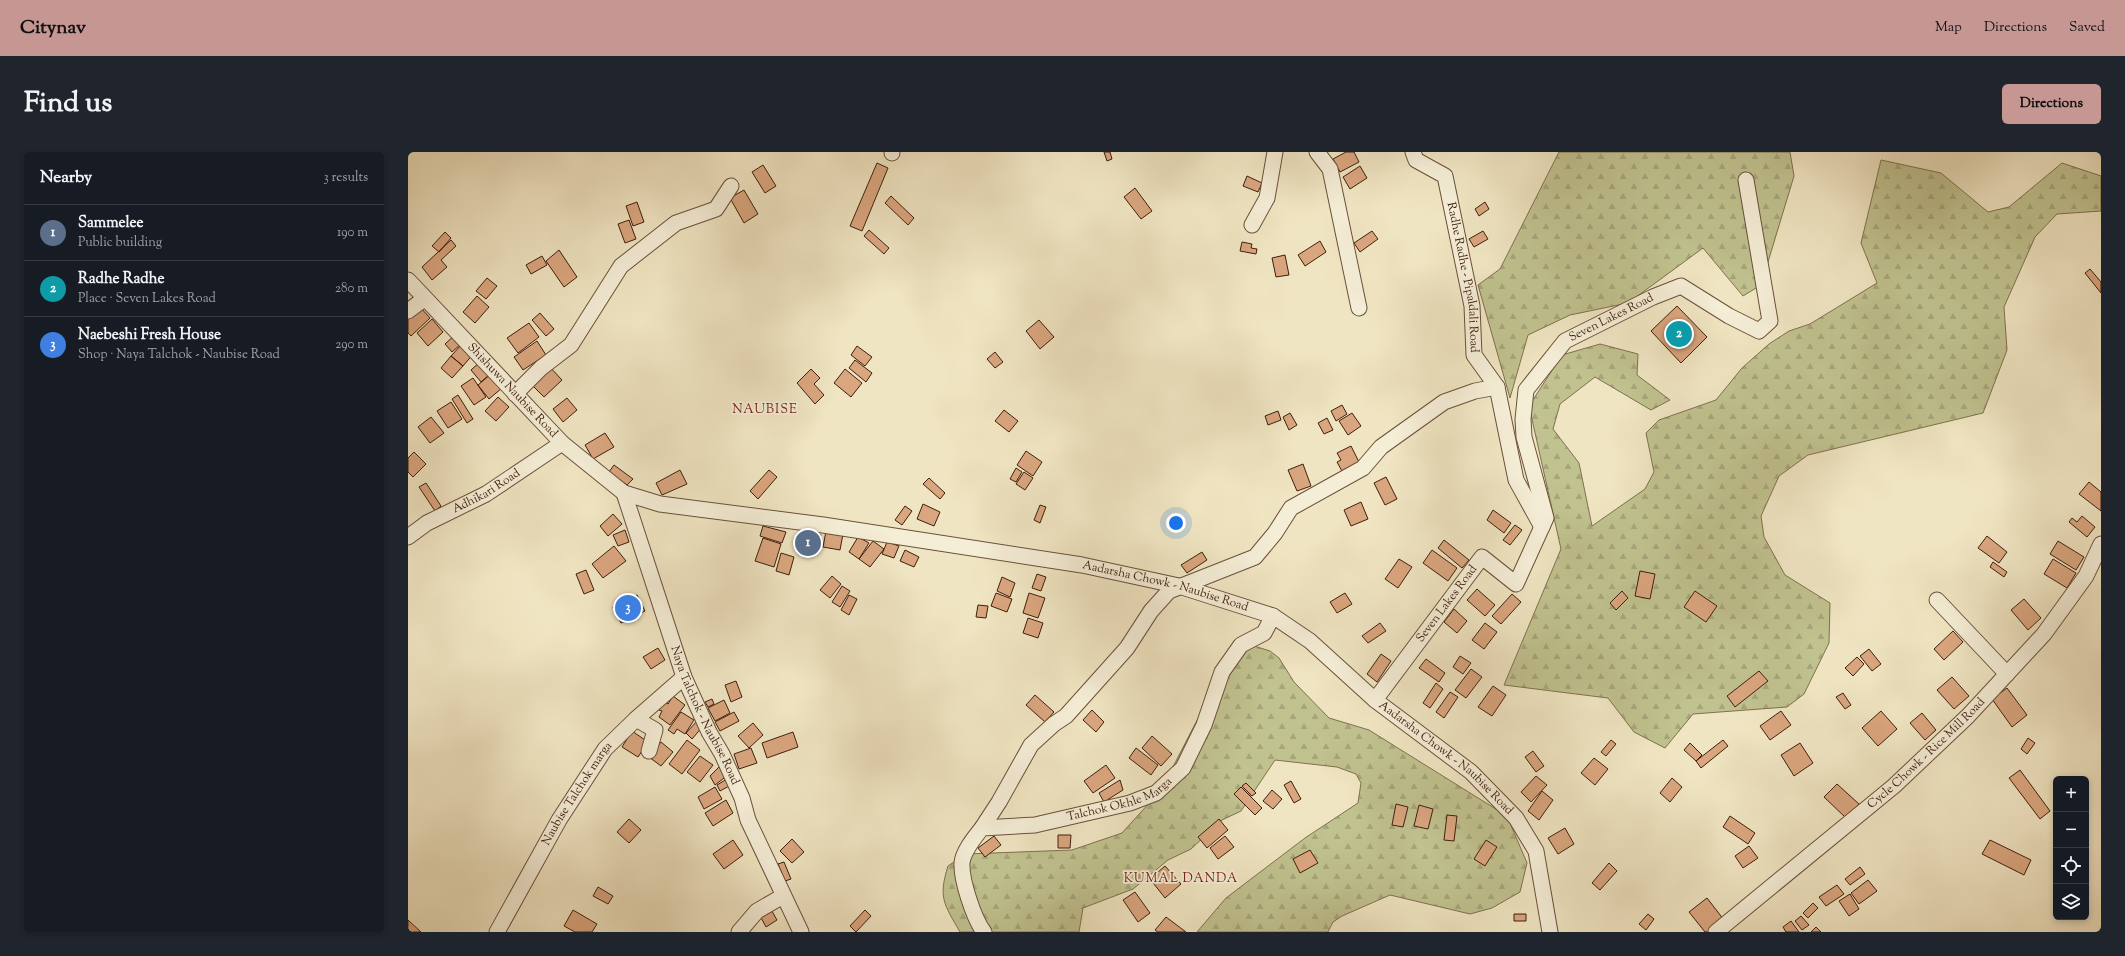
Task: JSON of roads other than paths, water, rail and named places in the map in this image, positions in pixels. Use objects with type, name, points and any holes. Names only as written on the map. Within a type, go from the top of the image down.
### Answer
[{"type":"street","points":[[1252,225],[1267,198],[1275,152]]},
{"type":"street","points":[[1317,152],[1330,169],[1359,308]]},
{"type":"street","name":"Radhe Radhe - Pipaldali Road","points":[[1412,152],[1416,160],[1444,176],[1472,306],[1474,355],[1497,387],[1516,480],[1542,527]]},
{"type":"street","name":"Seven Lakes Road","points":[[1375,700],[1482,558],[1516,584],[1546,518],[1524,437],[1523,419],[1526,390],[1564,341],[1653,297],[1681,286],[1729,316],[1759,330],[1770,321],[1746,180]]},
{"type":"street","points":[[515,394],[541,368],[571,345],[621,266],[676,223],[716,209],[731,186]]},
{"type":"street","name":"Shishuwa Naubise Road","points":[[408,280],[424,299],[562,443],[624,493]]},
{"type":"street","points":[[408,310],[424,299]]},
{"type":"street","points":[[984,932],[976,921],[969,900],[962,863],[971,843],[1007,789],[1031,746],[1054,724],[1066,716],[1127,648],[1163,597],[1169,591],[1179,586],[1255,557],[1275,533],[1291,508],[1363,468],[1381,447],[1444,402],[1497,387]]},
{"type":"street","name":"Adhikari Road","points":[[408,537],[427,523],[486,494],[562,443]]},
{"type":"street","name":"Aadarsha Chowk - Naubise Road","points":[[624,493],[660,504],[823,525],[1082,565],[1179,586],[1273,616],[1310,640],[1375,700],[1471,772],[1516,818],[1536,851],[1550,932]]},
{"type":"street","name":"Naya Talchok - Naubise Road","points":[[624,493],[684,677],[709,732],[722,754],[742,798],[748,820],[801,932]]},
{"type":"street","name":"Cycle Chowk - Rice Mill Road","points":[[1716,932],[1894,786],[1968,716],[2044,634],[2086,576],[2101,544]]},
{"type":"street","points":[[1937,600],[2007,674]]},
{"type":"street","name":"Talchok Okhle Marga","points":[[982,828],[1035,825],[1130,803],[1156,793],[1184,768],[1204,725],[1222,672],[1241,645],[1264,633],[1273,616]]},
{"type":"street","name":"Naubise Talchok marga","points":[[497,932],[580,787],[605,750],[636,719],[684,677]]},
{"type":"street","points":[[636,719],[655,730],[649,751]]},
{"type":"street","points":[[739,932],[757,911],[784,896]]},
{"type":"place","name":"Radhe Radhe","points":[[1679,334]]},
{"type":"place","name":"Sammelee","points":[[808,543]]},
{"type":"place","name":"Naebeshi Fresh House","points":[[628,608]]},
{"type":"district","name":"NAUBISE","points":[[765,410]]},
{"type":"district","name":"KUMAL DANDA","points":[[1181,879]]}]
